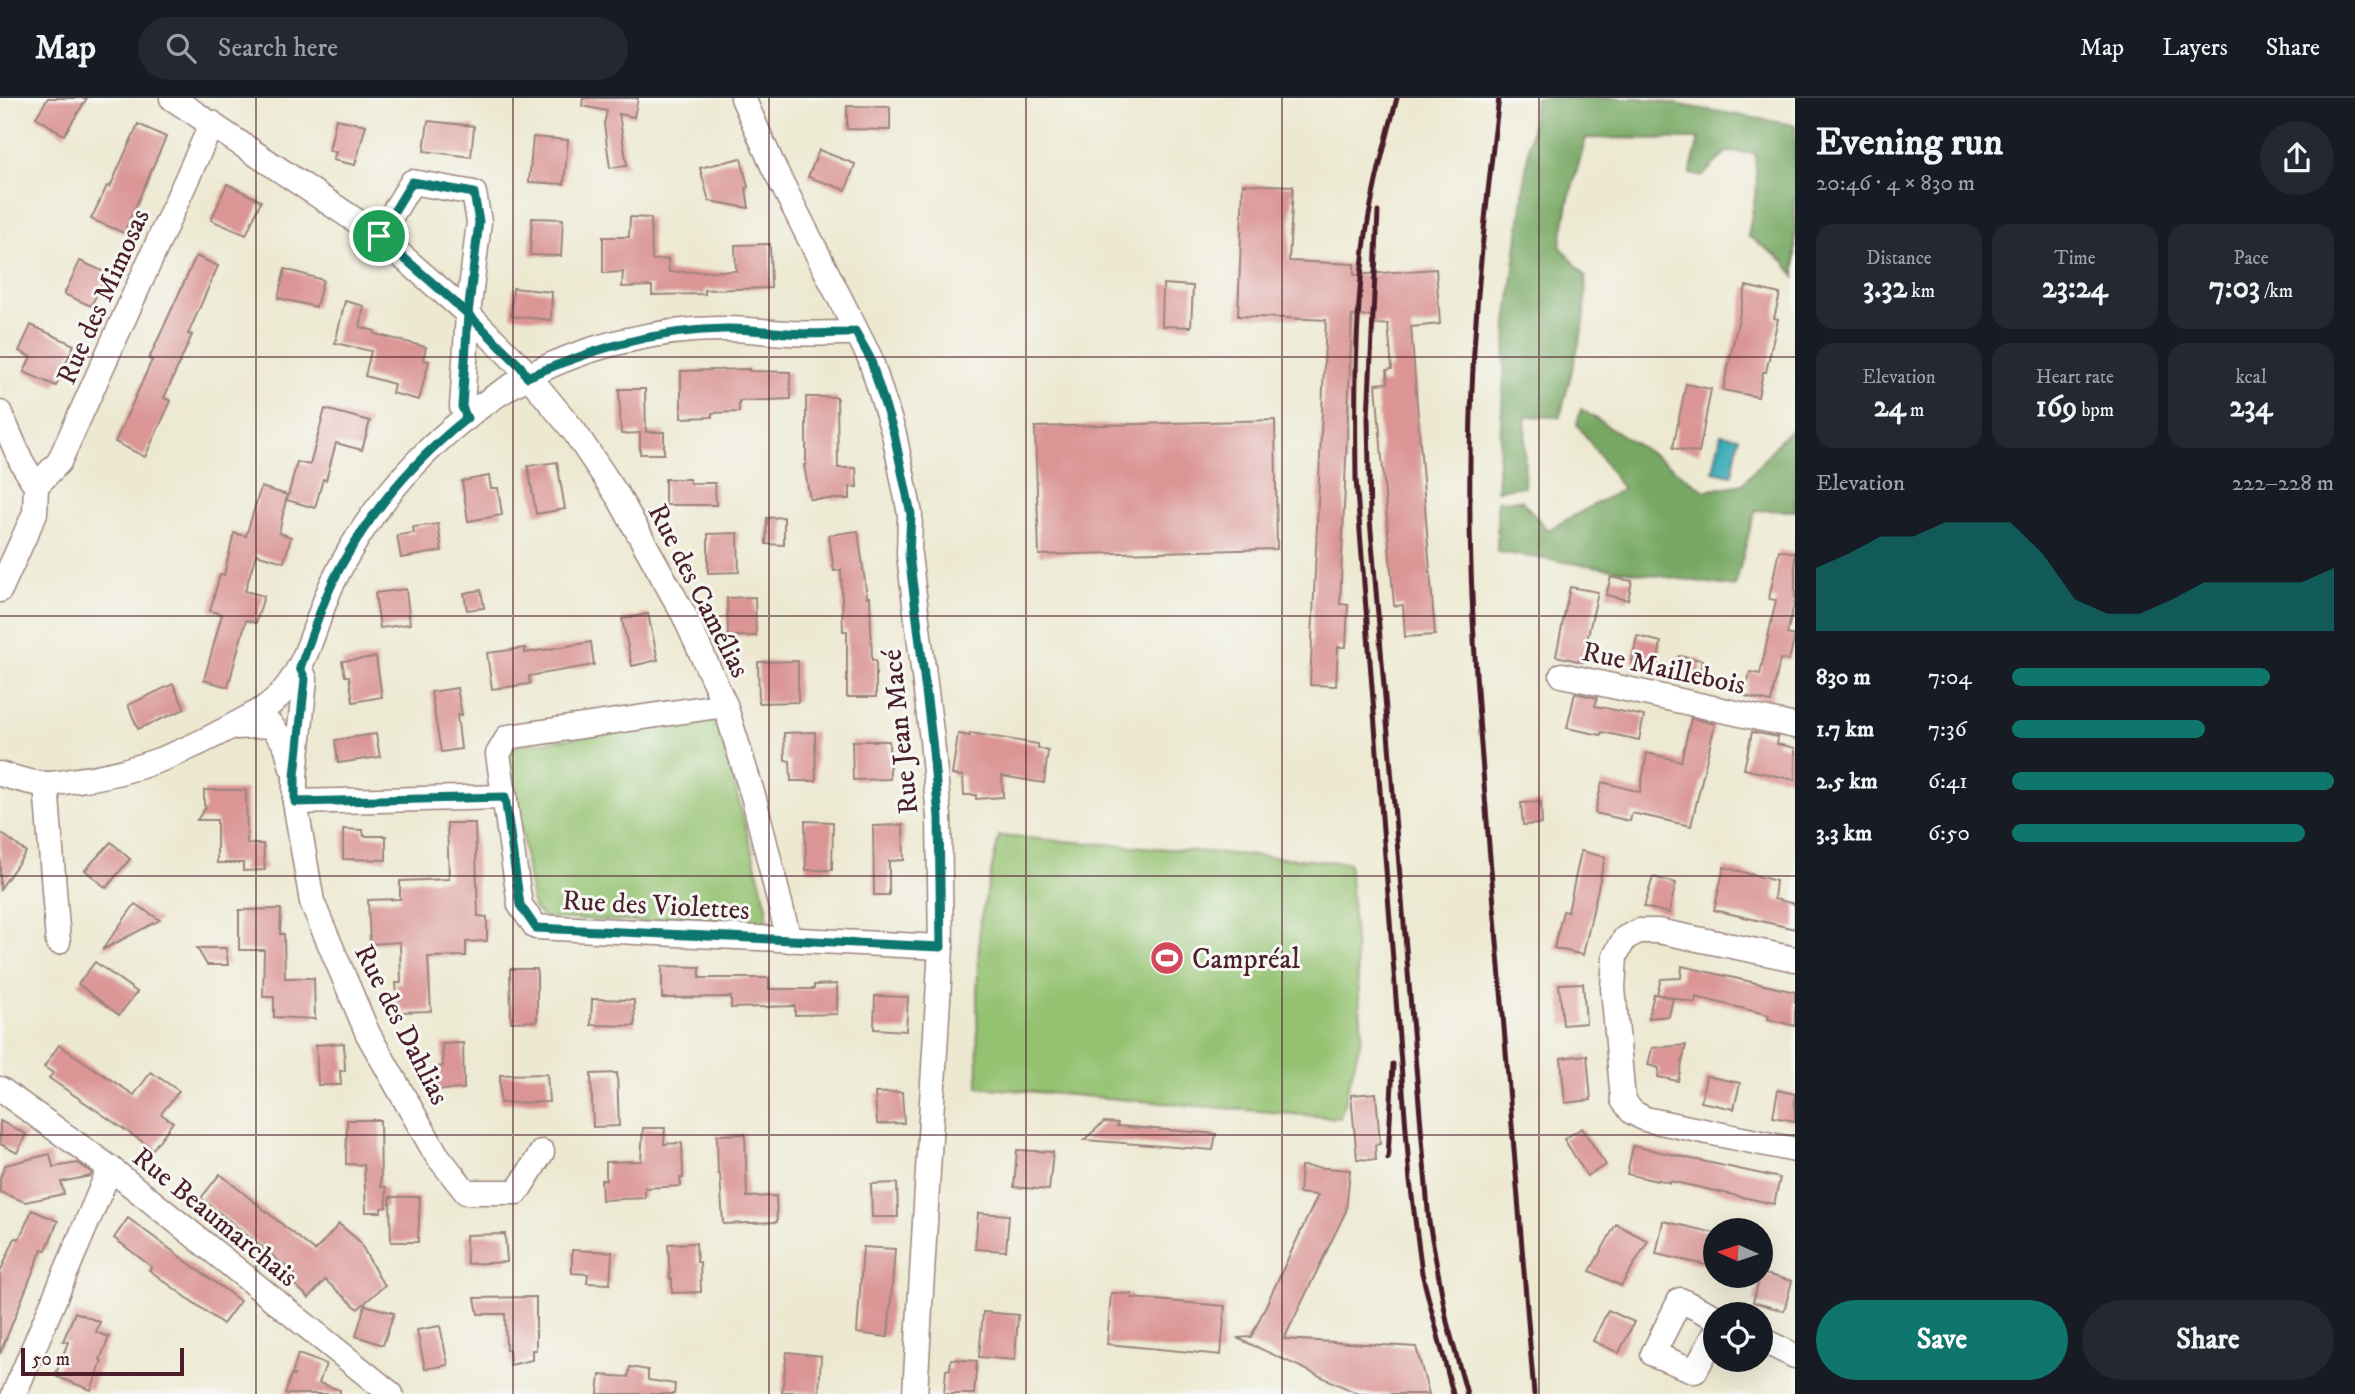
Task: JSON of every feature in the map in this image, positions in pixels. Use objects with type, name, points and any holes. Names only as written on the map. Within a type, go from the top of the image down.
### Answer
[{"type":"street","name":"Rue des Camélias","points":[[172,98],[379,236],[468,314],[521,367],[573,431],[619,498],[684,615],[725,705],[754,799],[789,940]]},
{"type":"street","name":"Rue Jean Macé","points":[[743,98],[773,166],[870,358],[894,434],[911,514],[909,555],[939,817],[941,947],[915,1394]]},
{"type":"street","name":"Rue des Mimosas","points":[[36,486],[59,462],[212,123]]},
{"type":"street","points":[[379,236],[412,182],[474,193],[479,222],[468,314],[462,407],[467,418]]},
{"type":"street","name":"Rue des Dahlias","points":[[46,784],[122,772],[180,754],[259,711],[279,696],[300,668],[324,601],[342,564],[377,509],[416,463],[467,418],[527,377],[582,354],[638,338],[670,333],[725,329],[792,334],[855,331]]},
{"type":"street","points":[[0,412],[36,486],[35,513],[0,590]]},
{"type":"street","name":"Rue des Dahlias","points":[[300,668],[305,679],[295,776],[295,802],[312,902],[368,1034],[436,1154],[466,1192],[517,1192],[542,1152]]},
{"type":"street","name":"Rue Maillebois","points":[[1562,675],[1795,726]]},
{"type":"street","points":[[279,696],[302,710]]},
{"type":"street","name":"Rue des Violettes","points":[[725,705],[508,737],[498,754],[520,905],[536,928],[941,947]]},
{"type":"street","name":"Rue des Dahlias","points":[[229,728],[271,725],[286,745],[295,776]]},
{"type":"street","points":[[0,774],[46,784],[58,942]]},
{"type":"street","points":[[295,802],[505,797]]},
{"type":"street","points":[[1795,959],[1703,939],[1658,931],[1639,931],[1625,939],[1615,956],[1614,988],[1623,1100],[1632,1111],[1645,1119],[1795,1150]]},
{"type":"street","name":"Rue Beaumarchais","points":[[0,1089],[110,1168],[391,1394]]},
{"type":"street","points":[[14,1394],[110,1168]]},
{"type":"street","points":[[1703,1311],[1680,1300],[1653,1354],[1695,1371],[1703,1356]]},
{"type":"street","points":[[1773,1345],[1795,1356]]},
{"type":"street","points":[[356,1394],[363,1370]]},
{"type":"green space","points":[[1535,98],[1640,98],[1795,125],[1795,277],[1784,261],[1748,236],[1757,186],[1755,153],[1726,152],[1702,177],[1690,174],[1699,139],[1586,138],[1569,198],[1560,246],[1586,277],[1584,323],[1560,417],[1526,416],[1524,486],[1497,490],[1507,324]]},
{"type":"green space","points":[[1581,409],[1705,491],[1743,484],[1782,438],[1795,427],[1795,511],[1755,510],[1735,587],[1497,552],[1497,501],[1521,500],[1548,530],[1623,489],[1577,424]]},
{"type":"green space","points":[[710,718],[720,731],[767,907],[767,919],[760,927],[545,918],[533,908],[510,753],[515,746]]},
{"type":"green space","name":"Campréal","points":[[999,836],[1349,863],[1362,1035],[1340,1118],[978,1087],[977,993],[980,923]]},
{"type":"water","points":[[1721,434],[1739,437],[1732,475],[1713,471]]},
{"type":"building","points":[[48,98],[87,98],[64,135],[36,117]]},
{"type":"building","points":[[583,98],[638,98],[634,117],[619,114],[627,166],[610,168],[604,124],[607,111],[582,106]]},
{"type":"building","points":[[847,106],[890,107],[890,130],[847,129]]},
{"type":"building","points":[[336,119],[366,125],[355,165],[333,160],[336,152],[329,151]]},
{"type":"building","points":[[428,121],[474,126],[471,157],[424,151]]},
{"type":"building","points":[[138,124],[166,137],[124,233],[91,219],[107,186],[110,187]]},
{"type":"building","points":[[533,137],[568,140],[564,184],[529,182]]},
{"type":"building","points":[[819,150],[855,164],[846,190],[808,177]]},
{"type":"building","points":[[741,158],[748,187],[749,208],[709,201],[700,168]]},
{"type":"building","points":[[227,184],[261,201],[246,235],[211,220]]},
{"type":"building","points":[[1243,184],[1293,186],[1289,261],[1354,264],[1354,275],[1436,269],[1440,324],[1411,327],[1435,635],[1405,637],[1403,605],[1394,606],[1376,384],[1388,383],[1387,370],[1392,369],[1388,324],[1372,325],[1371,316],[1352,316],[1340,604],[1348,605],[1346,647],[1338,647],[1336,686],[1310,685],[1326,320],[1238,316]]},
{"type":"building","points":[[630,217],[651,218],[652,260],[668,259],[669,272],[736,271],[735,245],[770,244],[771,288],[705,290],[705,294],[652,295],[652,286],[622,287],[623,272],[603,273],[603,237],[629,237]]},
{"type":"building","points":[[532,218],[563,219],[561,256],[530,255]]},
{"type":"building","points":[[196,256],[218,266],[164,398],[171,401],[145,457],[115,442]]},
{"type":"building","points":[[80,261],[107,273],[91,306],[64,294]]},
{"type":"building","points":[[285,269],[323,280],[316,307],[278,298]]},
{"type":"building","points":[[1163,284],[1193,286],[1191,327],[1162,326]]},
{"type":"building","points":[[1746,286],[1780,294],[1774,318],[1778,319],[1758,397],[1723,390]]},
{"type":"building","points":[[513,288],[552,292],[551,320],[511,316]]},
{"type":"building","points":[[345,301],[364,306],[360,327],[375,331],[375,334],[426,347],[423,360],[429,361],[419,400],[392,393],[394,384],[365,376],[371,351],[335,343]]},
{"type":"building","points":[[31,325],[74,345],[56,386],[24,372],[31,357],[19,351]]},
{"type":"building","points":[[749,369],[790,372],[791,399],[739,401],[739,412],[712,413],[712,417],[681,418],[681,371]]},
{"type":"building","points":[[1686,384],[1711,389],[1699,453],[1673,448]]},
{"type":"building","points":[[619,389],[645,389],[646,432],[664,432],[664,454],[640,454],[640,433],[621,434]]},
{"type":"building","points":[[806,397],[837,397],[838,468],[856,468],[857,487],[850,487],[850,499],[810,499],[804,465]]},
{"type":"building","points":[[325,409],[370,421],[362,450],[336,443],[315,508],[287,500],[297,462],[310,465]]},
{"type":"building","points":[[1275,420],[1277,549],[1039,555],[1035,427]]},
{"type":"building","points":[[557,462],[565,509],[536,514],[528,466]]},
{"type":"building","points":[[489,476],[491,488],[498,488],[502,515],[468,521],[462,481]]},
{"type":"building","points":[[665,479],[715,483],[716,505],[665,505]]},
{"type":"building","points":[[261,487],[287,495],[279,533],[291,537],[284,562],[256,554],[245,591],[264,596],[256,623],[246,620],[228,687],[204,680],[222,614],[210,611],[220,574],[224,575],[234,533],[246,536]]},
{"type":"building","points":[[784,517],[784,545],[766,544],[767,518]]},
{"type":"building","points":[[438,524],[442,551],[401,558],[397,535],[414,533],[413,527]]},
{"type":"building","points":[[858,531],[867,597],[870,597],[872,660],[876,660],[876,697],[847,697],[847,631],[843,631],[841,570],[834,571],[829,535]]},
{"type":"building","points":[[738,533],[739,572],[708,573],[708,534]]},
{"type":"building","points":[[1779,550],[1795,553],[1795,600],[1787,634],[1795,636],[1789,660],[1780,659],[1771,702],[1745,696],[1750,672],[1760,674],[1776,600],[1769,599]]},
{"type":"building","points":[[1611,577],[1632,581],[1628,600],[1606,595]]},
{"type":"building","points":[[1570,587],[1598,592],[1582,662],[1556,656]]},
{"type":"building","points":[[406,589],[410,624],[380,628],[375,593]]},
{"type":"building","points":[[481,590],[484,608],[467,610],[464,593]]},
{"type":"building","points":[[755,597],[756,636],[728,636],[727,598]]},
{"type":"building","points":[[648,614],[658,660],[632,666],[622,619]]},
{"type":"building","points":[[1637,636],[1661,642],[1657,667],[1632,661]]},
{"type":"building","points":[[591,642],[594,665],[529,676],[530,684],[492,689],[487,653],[525,648],[525,653]]},
{"type":"building","points":[[1679,656],[1702,660],[1697,685],[1673,680]]},
{"type":"building","points":[[376,657],[382,697],[353,702],[349,676],[345,676],[342,661]]},
{"type":"building","points":[[798,661],[798,702],[759,703],[758,662]]},
{"type":"building","points":[[173,684],[185,709],[138,729],[128,705]]},
{"type":"building","points":[[457,688],[462,715],[457,715],[461,749],[441,752],[431,692]]},
{"type":"building","points":[[1575,693],[1597,698],[1595,706],[1644,716],[1639,740],[1567,728]]},
{"type":"building","points":[[1691,718],[1715,724],[1691,826],[1632,813],[1630,821],[1595,813],[1602,782],[1640,792],[1647,753],[1681,761]]},
{"type":"building","points":[[815,732],[816,781],[791,781],[790,761],[785,760],[784,733]]},
{"type":"building","points":[[1752,732],[1778,737],[1777,744],[1795,748],[1795,780],[1744,769]]},
{"type":"building","points":[[970,733],[1038,744],[1038,748],[1048,751],[1044,783],[1002,776],[1003,797],[976,799],[976,795],[964,795],[963,776],[952,775],[958,734],[970,736]]},
{"type":"building","points":[[376,734],[380,757],[338,763],[335,740]]},
{"type":"building","points":[[852,741],[889,741],[890,779],[853,780]]},
{"type":"building","points":[[204,790],[246,790],[247,844],[263,844],[265,870],[243,871],[243,863],[217,863],[217,820],[197,820],[206,807]]},
{"type":"building","points":[[1541,802],[1542,824],[1523,825],[1521,803]]},
{"type":"building","points":[[805,821],[833,822],[832,870],[806,870]]},
{"type":"building","points":[[447,823],[475,823],[478,916],[487,917],[487,941],[466,942],[466,956],[428,957],[431,1011],[398,1012],[396,983],[401,983],[400,942],[370,944],[368,900],[400,899],[400,881],[449,879]]},
{"type":"building","points":[[903,825],[904,860],[889,861],[889,895],[874,895],[873,826]]},
{"type":"building","points":[[343,829],[363,830],[364,836],[386,836],[386,860],[343,859]]},
{"type":"building","points":[[0,832],[26,852],[0,889]]},
{"type":"building","points":[[111,842],[130,859],[106,888],[85,870]]},
{"type":"building","points":[[1581,851],[1605,857],[1583,955],[1554,948],[1563,911],[1568,912]]},
{"type":"building","points":[[1724,867],[1776,881],[1774,899],[1795,904],[1795,929],[1714,910]]},
{"type":"building","points":[[1653,877],[1676,883],[1669,913],[1644,907]]},
{"type":"building","points":[[135,904],[160,920],[102,950]]},
{"type":"building","points":[[281,909],[280,934],[284,934],[285,978],[314,978],[315,1019],[274,1017],[274,997],[263,997],[264,950],[239,950],[239,910]]},
{"type":"building","points":[[197,948],[226,948],[228,965],[207,965]]},
{"type":"building","points":[[95,962],[137,992],[119,1015],[78,984]]},
{"type":"building","points":[[662,966],[700,967],[700,978],[769,978],[769,989],[814,989],[814,985],[837,984],[837,1014],[795,1015],[795,1006],[731,1008],[731,997],[662,998]]},
{"type":"building","points":[[1682,966],[1795,992],[1795,1026],[1768,1019],[1769,1015],[1696,997],[1695,1003],[1657,994],[1661,979],[1681,978]]},
{"type":"building","points":[[510,969],[537,969],[537,1021],[511,1022]]},
{"type":"building","points":[[1583,983],[1586,1023],[1563,1025],[1559,984]]},
{"type":"building","points":[[1654,994],[1673,998],[1669,1016],[1648,1018]]},
{"type":"building","points":[[875,996],[908,997],[906,1031],[874,1029]]},
{"type":"building","points":[[592,999],[634,1000],[635,1026],[591,1025]]},
{"type":"building","points":[[344,1043],[345,1071],[340,1071],[341,1085],[318,1085],[316,1045]]},
{"type":"building","points":[[463,1043],[464,1089],[437,1090],[437,1067],[443,1066],[442,1044]]},
{"type":"building","points":[[59,1045],[134,1095],[151,1072],[179,1091],[161,1114],[173,1122],[153,1149],[49,1078],[53,1073],[44,1067]]},
{"type":"building","points":[[1686,1045],[1678,1081],[1658,1077],[1659,1068],[1648,1065],[1652,1048]]},
{"type":"building","points":[[1587,1055],[1591,1100],[1565,1103],[1561,1058]]},
{"type":"building","points":[[617,1073],[619,1126],[593,1127],[591,1074]]},
{"type":"building","points":[[547,1074],[549,1102],[500,1103],[500,1075]]},
{"type":"building","points":[[1706,1076],[1740,1083],[1734,1109],[1701,1102]]},
{"type":"building","points":[[1778,1090],[1795,1094],[1795,1121],[1773,1117]]},
{"type":"building","points":[[902,1092],[904,1123],[877,1124],[875,1093]]},
{"type":"building","points":[[1376,1093],[1380,1144],[1375,1145],[1376,1160],[1357,1159],[1351,1095]]},
{"type":"building","points":[[347,1120],[380,1120],[381,1187],[386,1187],[387,1207],[381,1208],[381,1212],[366,1212],[364,1165],[346,1164]]},
{"type":"building","points":[[0,1121],[26,1134],[17,1153],[0,1144]]},
{"type":"building","points":[[1104,1122],[1118,1123],[1117,1126],[1216,1134],[1213,1150],[1084,1140]]},
{"type":"building","points":[[643,1128],[665,1128],[664,1144],[682,1143],[681,1186],[645,1188],[645,1198],[602,1200],[601,1180],[606,1180],[606,1162],[641,1161]]},
{"type":"building","points":[[1582,1128],[1606,1165],[1587,1176],[1564,1139]]},
{"type":"building","points":[[745,1134],[747,1197],[776,1196],[777,1222],[723,1224],[717,1135]]},
{"type":"building","points":[[1633,1146],[1780,1178],[1774,1204],[1627,1174]]},
{"type":"building","points":[[1017,1150],[1053,1152],[1049,1190],[1014,1187]]},
{"type":"building","points":[[50,1154],[53,1167],[78,1163],[92,1173],[90,1176],[61,1182],[64,1194],[25,1202],[0,1192],[0,1178],[5,1165]]},
{"type":"building","points":[[1301,1166],[1350,1170],[1346,1211],[1284,1339],[1416,1347],[1429,1394],[1359,1394],[1237,1338],[1251,1337],[1318,1195],[1299,1193]]},
{"type":"building","points":[[220,1174],[315,1251],[339,1224],[359,1241],[385,1285],[358,1309],[325,1280],[309,1298],[290,1280],[295,1274],[201,1198]]},
{"type":"building","points":[[897,1183],[898,1217],[872,1217],[871,1184]]},
{"type":"building","points":[[390,1197],[420,1197],[418,1242],[391,1242]]},
{"type":"building","points":[[32,1210],[58,1221],[46,1250],[42,1249],[0,1354],[0,1272],[15,1238],[19,1239]]},
{"type":"building","points":[[978,1213],[1009,1215],[1006,1251],[975,1249]]},
{"type":"building","points":[[128,1218],[240,1301],[223,1324],[149,1270],[152,1267],[114,1238]]},
{"type":"building","points":[[1663,1221],[1703,1230],[1703,1264],[1656,1254]]},
{"type":"building","points":[[1616,1224],[1648,1241],[1621,1286],[1590,1271]]},
{"type":"building","points":[[505,1234],[507,1262],[467,1264],[466,1235]]},
{"type":"building","points":[[696,1243],[701,1292],[672,1293],[668,1244]]},
{"type":"building","points":[[863,1247],[895,1249],[888,1337],[857,1333]]},
{"type":"building","points":[[572,1250],[612,1252],[610,1284],[587,1283],[588,1274],[572,1273]]},
{"type":"building","points":[[1773,1276],[1792,1281],[1784,1311],[1773,1308],[1773,1302],[1753,1302],[1757,1288],[1773,1288]]},
{"type":"building","points":[[1111,1293],[1132,1294],[1132,1298],[1225,1306],[1221,1355],[1107,1344]]},
{"type":"building","points":[[536,1297],[536,1350],[532,1350],[532,1360],[510,1365],[509,1350],[506,1350],[505,1314],[478,1314],[475,1298]]},
{"type":"building","points":[[365,1305],[394,1313],[383,1345],[356,1336]]},
{"type":"building","points":[[1608,1310],[1634,1322],[1619,1353],[1593,1341]]},
{"type":"building","points":[[75,1312],[100,1322],[96,1332],[109,1337],[91,1390],[55,1376],[68,1342],[63,1341]]},
{"type":"building","points":[[983,1312],[1018,1315],[1015,1360],[979,1357]]},
{"type":"building","points":[[440,1326],[448,1365],[425,1369],[417,1330]]},
{"type":"building","points":[[787,1352],[821,1356],[819,1392],[782,1392]]},
{"type":"building","points":[[298,1354],[326,1364],[319,1383],[340,1390],[340,1394],[285,1394],[291,1375],[295,1376],[292,1374]]},
{"type":"building","points":[[951,1359],[977,1361],[974,1394],[944,1394],[946,1370],[950,1369]]},
{"type":"building","points":[[630,1367],[648,1370],[648,1380],[675,1384],[674,1394],[598,1394],[600,1375],[628,1377]]},
{"type":"railway","points":[[1397,98],[1382,154],[1364,249],[1357,335],[1356,479],[1410,1181],[1422,1273],[1453,1394]]},
{"type":"railway","points":[[1499,98],[1483,234],[1473,371],[1471,570],[1480,732],[1534,1394]]},
{"type":"railway","points":[[1378,212],[1368,418],[1370,519],[1429,1222],[1447,1322],[1467,1394]]},
{"type":"railway","points":[[1388,1158],[1393,1064]]},
{"type":"place","name":"Campréal","points":[[1167,958]]},
{"type":"route","points":[[379,236],[412,182],[474,193],[479,222],[468,314],[521,367],[527,377],[582,354],[638,338],[670,333],[725,329],[792,334],[855,331],[870,358],[894,434],[911,514],[909,555],[939,817],[941,947],[536,928],[520,905],[505,797],[295,802],[295,776],[305,679],[300,668],[324,601],[342,564],[377,509],[416,463],[467,418],[462,407],[468,314],[379,236]]}]
